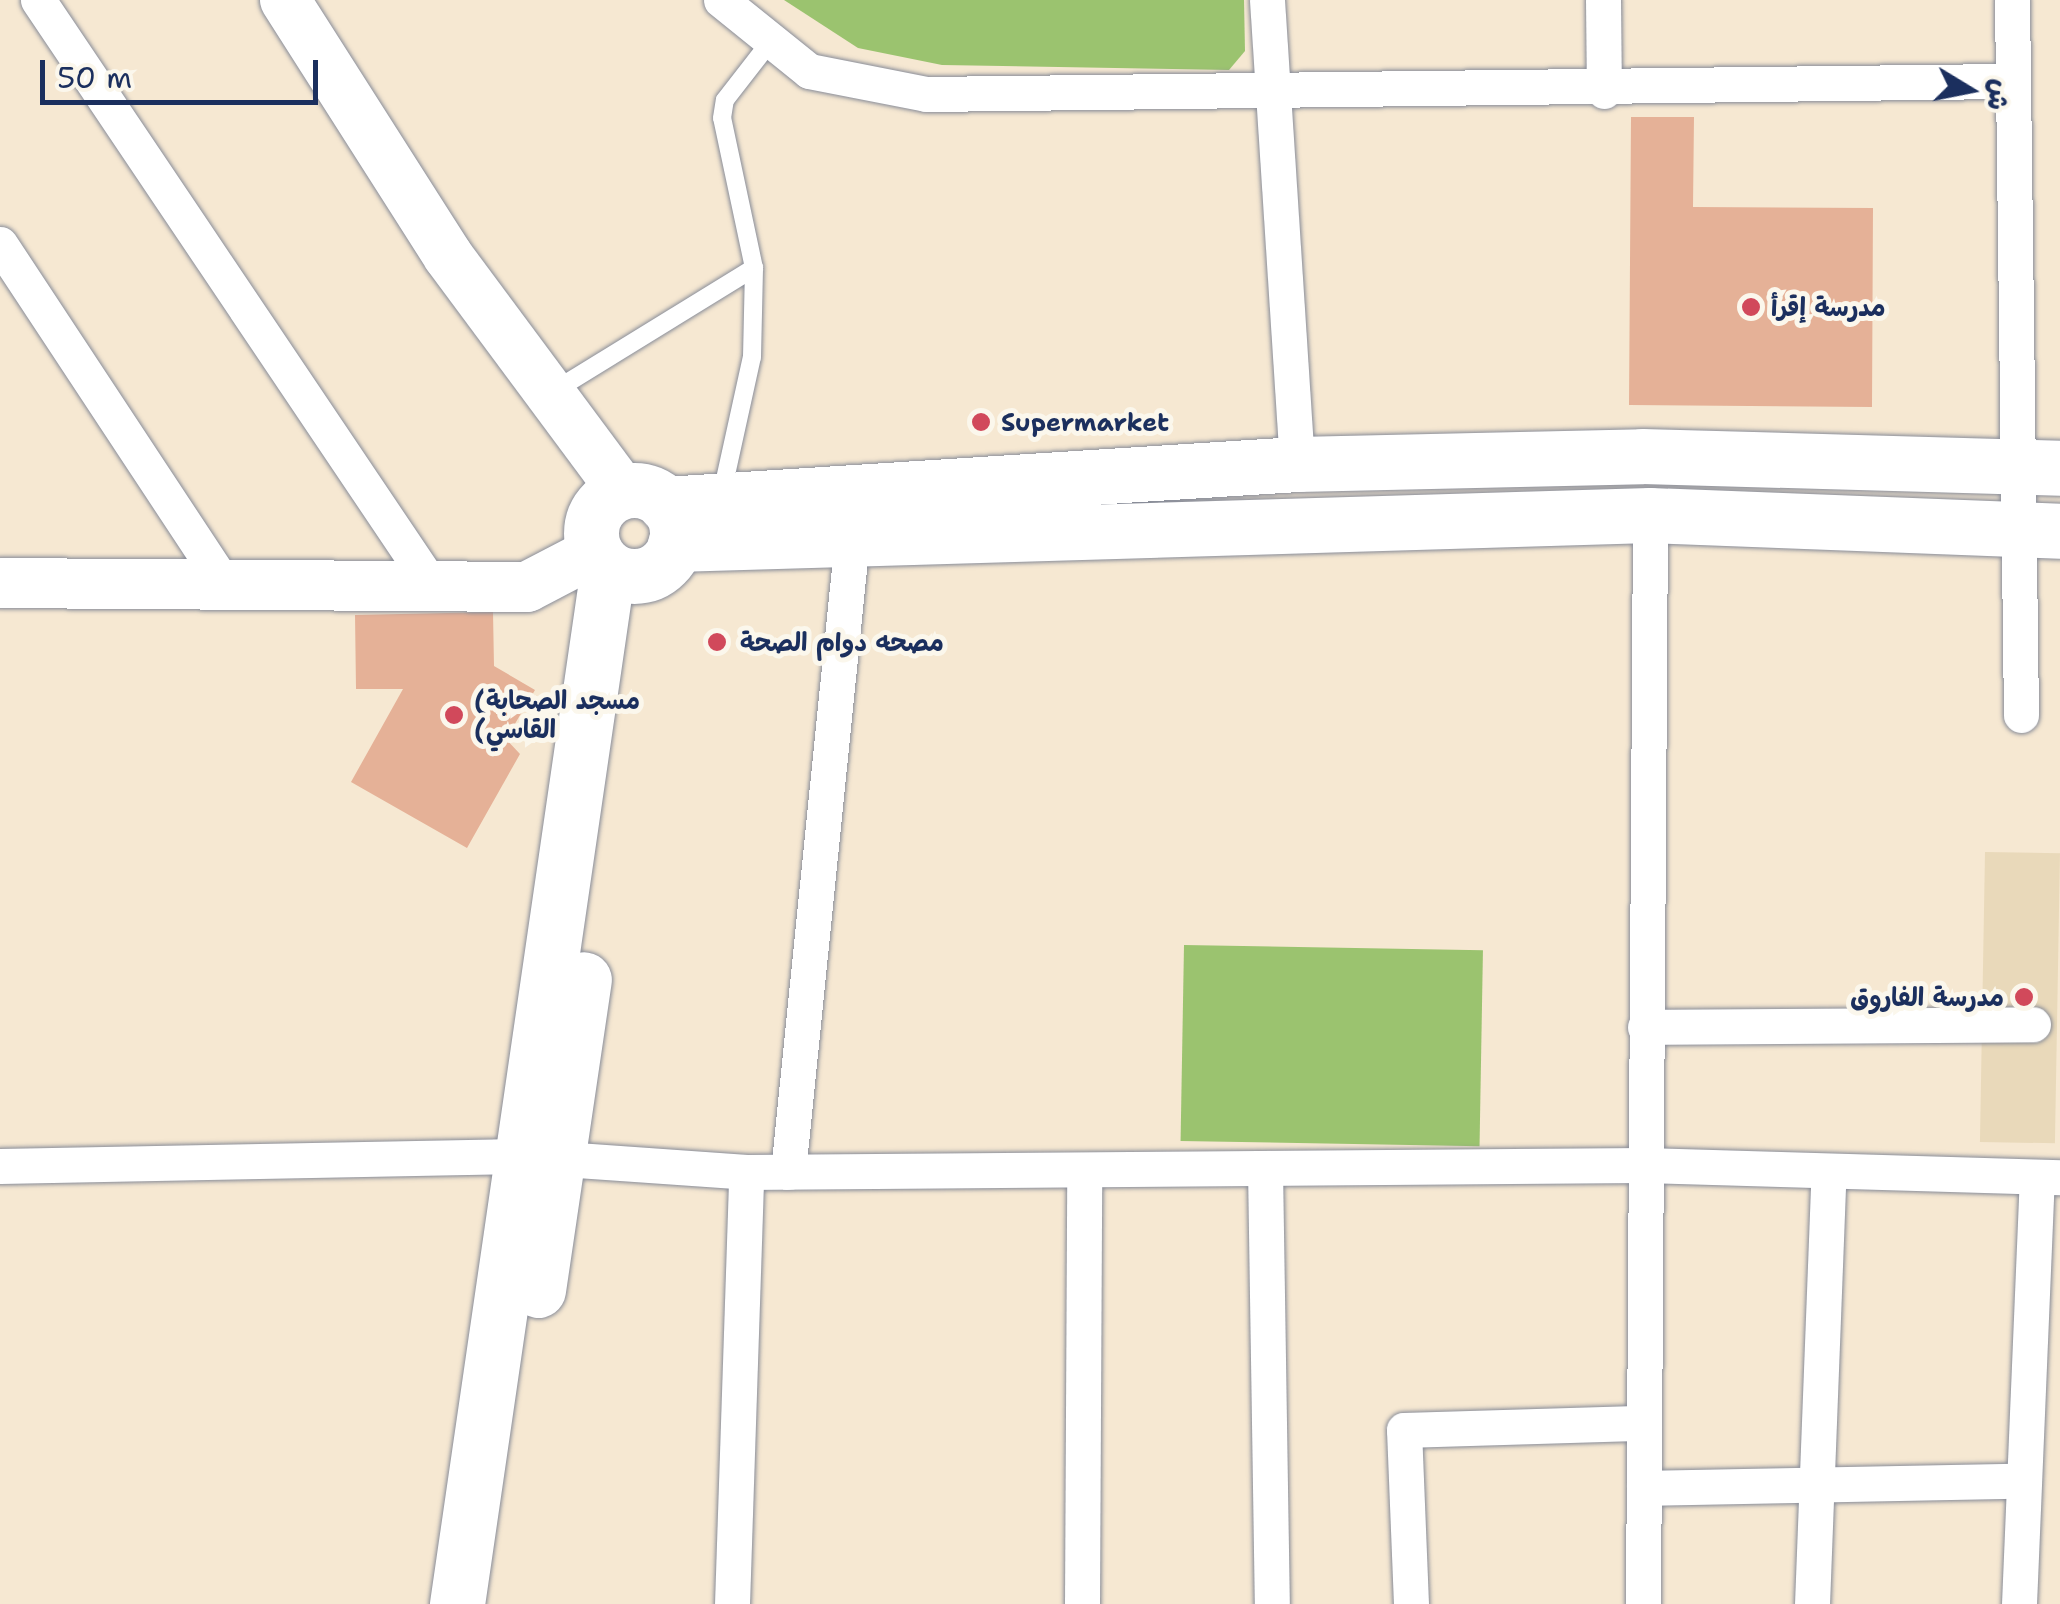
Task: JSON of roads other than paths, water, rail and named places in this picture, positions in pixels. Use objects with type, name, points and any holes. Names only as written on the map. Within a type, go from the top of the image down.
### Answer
[{"type":"main road","points":[[285,0],[448,256],[551,393],[635,539],[540,1157],[457,1604]]},
{"type":"main road","points":[[5,575],[226,585],[526,587],[720,500],[1297,464],[1642,456],[2040,467]]},
{"type":"main road","points":[[635,539],[852,539],[1650,515],[2040,531]]},
{"type":"main road","points":[[490,1604],[540,1157]]},
{"type":"street","points":[[38,0],[432,586]]},
{"type":"street","points":[[721,0],[767,46],[809,71],[926,94],[1604,90],[2013,81]]},
{"type":"street","points":[[1267,0],[1297,464]]},
{"type":"street","points":[[1603,0],[1604,90]]},
{"type":"street","points":[[2012,0],[2013,81],[2040,467],[2040,531],[2021,715]]},
{"type":"street","points":[[0,244],[226,585]]},
{"type":"street","points":[[1643,1604],[1650,515]]},
{"type":"street","points":[[788,1172],[852,539]]},
{"type":"street","points":[[1645,1027],[2033,1024]]},
{"type":"street","points":[[0,1166],[540,1157],[746,1172],[1645,1166],[2048,1177],[2024,1482],[2019,1604]]},
{"type":"street","points":[[1265,1168],[1272,1604]]},
{"type":"street","points":[[1082,1604],[1084,1170]]},
{"type":"street","points":[[1812,1604],[1813,1486],[1829,1171]]},
{"type":"street","points":[[732,1604],[746,1172]]},
{"type":"street","points":[[1412,1604],[1404,1430],[1644,1423]]},
{"type":"street","points":[[1644,1488],[2024,1482]]},
{"type":"lane","points":[[720,500],[752,357],[754,268],[722,118],[725,100],[767,46]]},
{"type":"lane","points":[[551,393],[754,268]]},
{"type":"place","name":"مدرسة إقرأ","points":[[1751,307]]},
{"type":"place","name":"Supermarket","points":[[981,422]]},
{"type":"place","name":"مصحه دوام الصحة","points":[[717,642]]},
{"type":"place","name":"(مسجد الصحابة (القاسي","points":[[454,715]]},
{"type":"place","name":"مدرسة الفاروق","points":[[2024,997]]}]
